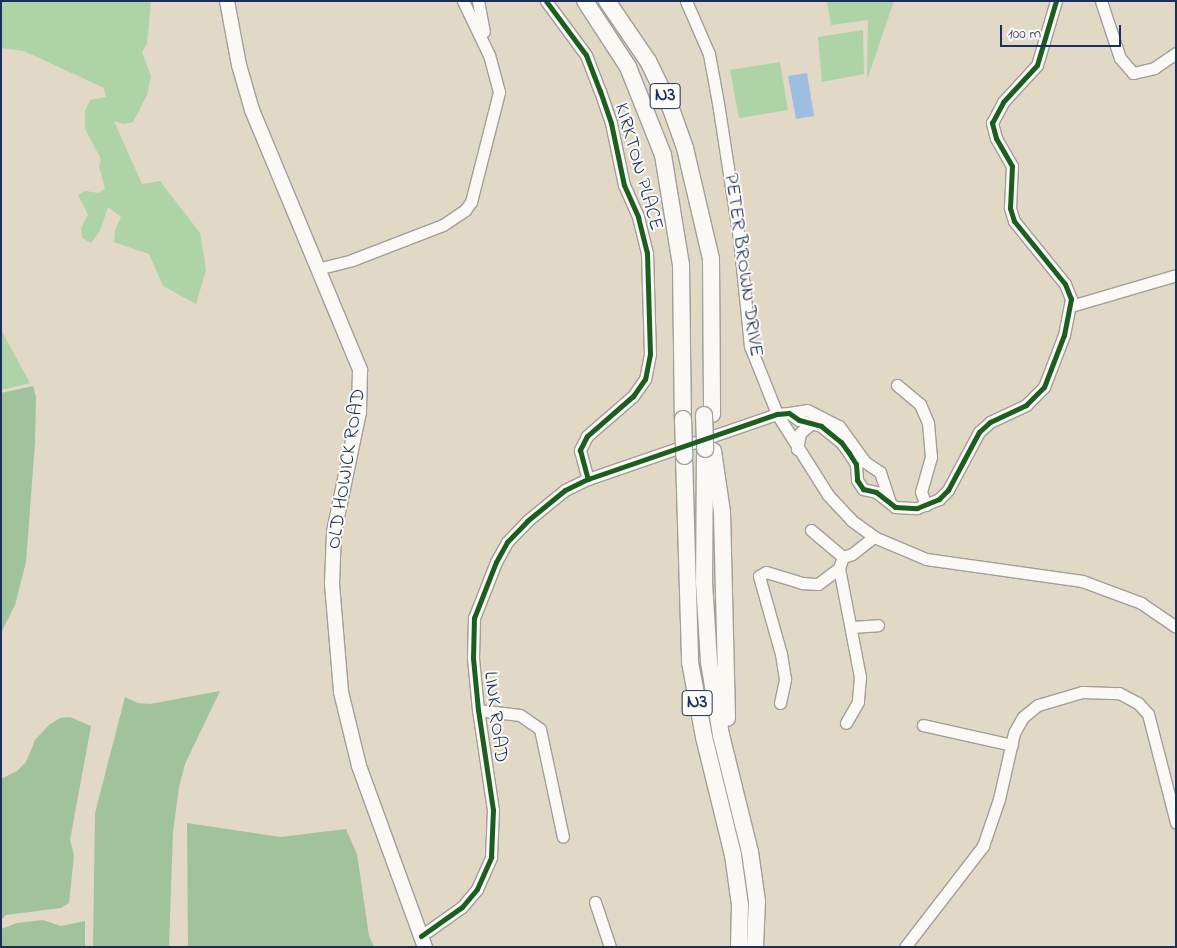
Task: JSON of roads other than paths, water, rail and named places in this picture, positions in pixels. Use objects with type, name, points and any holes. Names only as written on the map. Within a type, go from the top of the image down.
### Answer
[{"type":"highway","name":"N3","points":[[585,1],[628,67],[663,155],[681,265],[690,662],[704,738],[733,855],[740,905],[739,947]]},
{"type":"highway","name":"N3","points":[[607,1],[648,61],[670,106],[685,148],[698,201],[705,257],[709,448],[704,582],[708,662],[750,852],[757,901],[755,947]]},
{"type":"main road","name":"OLD HOWICK ROAD","points":[[227,1],[239,65],[252,110],[273,164],[321,268],[356,356],[362,380],[359,412],[334,532],[332,584],[343,710],[359,766],[423,942]]},
{"type":"street","points":[[463,1],[489,55]]},
{"type":"street","points":[[321,268],[394,245],[443,225],[465,210],[475,189],[498,101],[478,1]]},
{"type":"street","name":"KIRKTON PLACE","points":[[546,1],[586,55],[611,123],[624,185],[638,217],[647,253],[650,354],[647,374],[633,396],[587,436],[581,458],[588,479]]},
{"type":"street","name":"PETER BROWN DRIVE","points":[[686,1],[709,54],[740,238],[750,346],[783,413],[797,449],[828,495],[851,520],[874,537],[947,564],[1082,582],[1119,593],[1162,615],[1176,626]]},
{"type":"street","points":[[783,413],[799,420],[813,422],[841,442],[856,464],[861,486],[876,492],[890,504],[905,509],[926,505],[948,490],[979,432],[990,422],[1026,405],[1044,387],[1064,335],[1071,306],[1065,284],[1014,221],[1010,208],[1012,166],[996,138],[992,123],[1003,102],[1036,65],[1056,1]]},
{"type":"street","points":[[1101,1],[1120,58],[1133,73],[1154,68],[1176,53]]},
{"type":"street","points":[[1071,306],[1176,275]]},
{"type":"street","points":[[897,385],[920,404],[928,423],[932,457],[921,492],[926,505]]},
{"type":"street","name":"LINK ROAD","points":[[423,942],[462,907],[477,889],[491,857],[493,810],[478,710],[473,658],[474,618],[488,578],[507,542],[520,528],[565,490],[588,479],[783,413],[807,410],[839,426],[865,462],[880,472],[890,504]]},
{"type":"street","points":[[797,449],[800,433],[813,422]]},
{"type":"street","points":[[811,530],[841,562],[861,685],[858,702],[846,723]]},
{"type":"street","points":[[780,703],[785,680],[760,576],[766,572],[802,583],[818,584],[841,562],[874,537]]},
{"type":"street","points":[[852,627],[878,625]]},
{"type":"street","points":[[905,947],[983,846],[1018,724],[1038,704],[1082,692],[1126,696],[1148,714],[1176,822]]},
{"type":"street","points":[[478,710],[520,715],[540,729],[563,837]]},
{"type":"street","points":[[923,725],[1012,745]]},
{"type":"street","points":[[595,902],[610,947]]},
{"type":"water","points":[[807,73],[814,116],[796,119],[788,76]]}]
